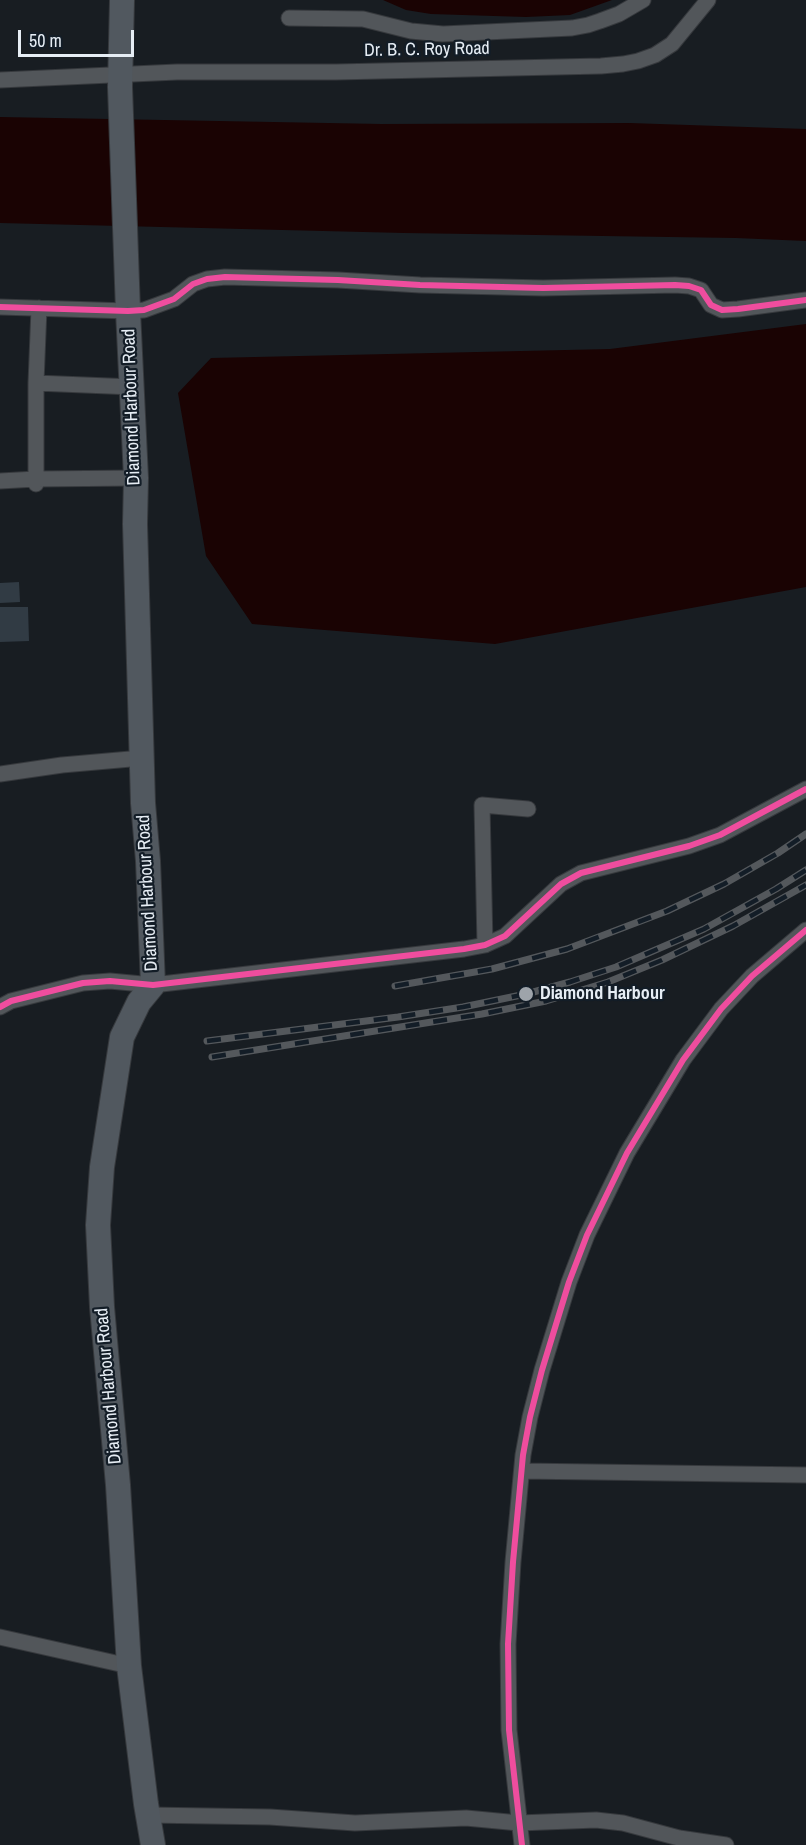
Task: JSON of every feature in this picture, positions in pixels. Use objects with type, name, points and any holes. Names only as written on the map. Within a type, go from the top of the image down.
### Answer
[{"type":"highway","name":"Diamond Harbour Road","points":[[122,0],[121,80],[136,478],[135,524],[142,758],[153,985],[139,1002],[122,1037],[102,1167],[98,1225],[129,1666],[153,1845]]},
{"type":"street","points":[[289,18],[363,18],[411,31],[443,34],[572,28],[588,26],[618,14],[643,0]]},
{"type":"street","name":"Dr. B. C. Roy Road","points":[[0,80],[72,78],[121,80],[623,64],[655,55],[672,44],[708,0]]},
{"type":"street","points":[[0,307],[128,312],[144,310],[174,299],[193,284],[207,279],[225,277],[531,288],[675,285],[701,290],[711,305],[722,310],[806,300]]},
{"type":"street","points":[[36,482],[39,308]]},
{"type":"street","points":[[36,383],[133,387]]},
{"type":"street","points":[[0,481],[136,478]]},
{"type":"street","points":[[0,774],[62,765],[142,758]]},
{"type":"street","points":[[0,1007],[11,1001],[83,983],[110,981],[153,985],[464,950],[485,945],[505,936],[561,884],[581,873],[720,836],[806,789]]},
{"type":"street","points":[[485,945],[482,805],[528,808]]},
{"type":"street","points":[[522,1845],[508,1730],[509,1604],[522,1471],[530,1417],[569,1282],[587,1235],[627,1153],[683,1060],[721,1009],[752,976],[806,930]]},
{"type":"street","points":[[522,1471],[806,1475]]},
{"type":"street","points":[[0,1637],[129,1666]]},
{"type":"street","points":[[148,1815],[270,1817],[355,1823],[466,1818],[519,1823],[596,1820],[623,1823],[687,1842],[726,1845]]},
{"type":"shaded area","points":[[383,0],[612,0],[570,15],[526,17],[431,14],[406,10]]},
{"type":"shaded area","points":[[0,117],[382,124],[630,123],[806,129],[806,241],[0,223]]},
{"type":"shaded area","points":[[806,324],[806,587],[495,644],[252,624],[206,556],[178,393],[211,358],[610,349]]},
{"type":"building","points":[[19,582],[20,602],[0,603],[0,583]]},
{"type":"building","points":[[0,607],[28,607],[29,641],[0,642]]},
{"type":"railway","points":[[395,986],[492,969],[567,949],[667,911],[724,884],[806,834]]},
{"type":"railway","points":[[207,1041],[463,1007],[570,982],[616,967],[704,929],[806,870]]},
{"type":"railway","points":[[212,1057],[482,1014],[546,1001],[608,982],[662,960],[733,926],[806,885]]},
{"type":"cycle path","points":[[0,307],[144,310],[174,299],[193,284],[207,279],[225,277],[543,288],[675,285],[701,290],[711,305],[722,310],[806,300]]},
{"type":"cycle path","points":[[0,1007],[11,1001],[83,983],[110,981],[153,985],[485,945],[505,936],[561,884],[581,873],[689,846],[720,835],[806,789]]},
{"type":"cycle path","points":[[522,1845],[509,1730],[508,1644],[513,1562],[523,1455],[530,1417],[569,1282],[587,1235],[627,1153],[683,1060],[721,1009],[752,976],[806,930]]},
{"type":"place","name":"Diamond Harbour","points":[[526,994]]}]
